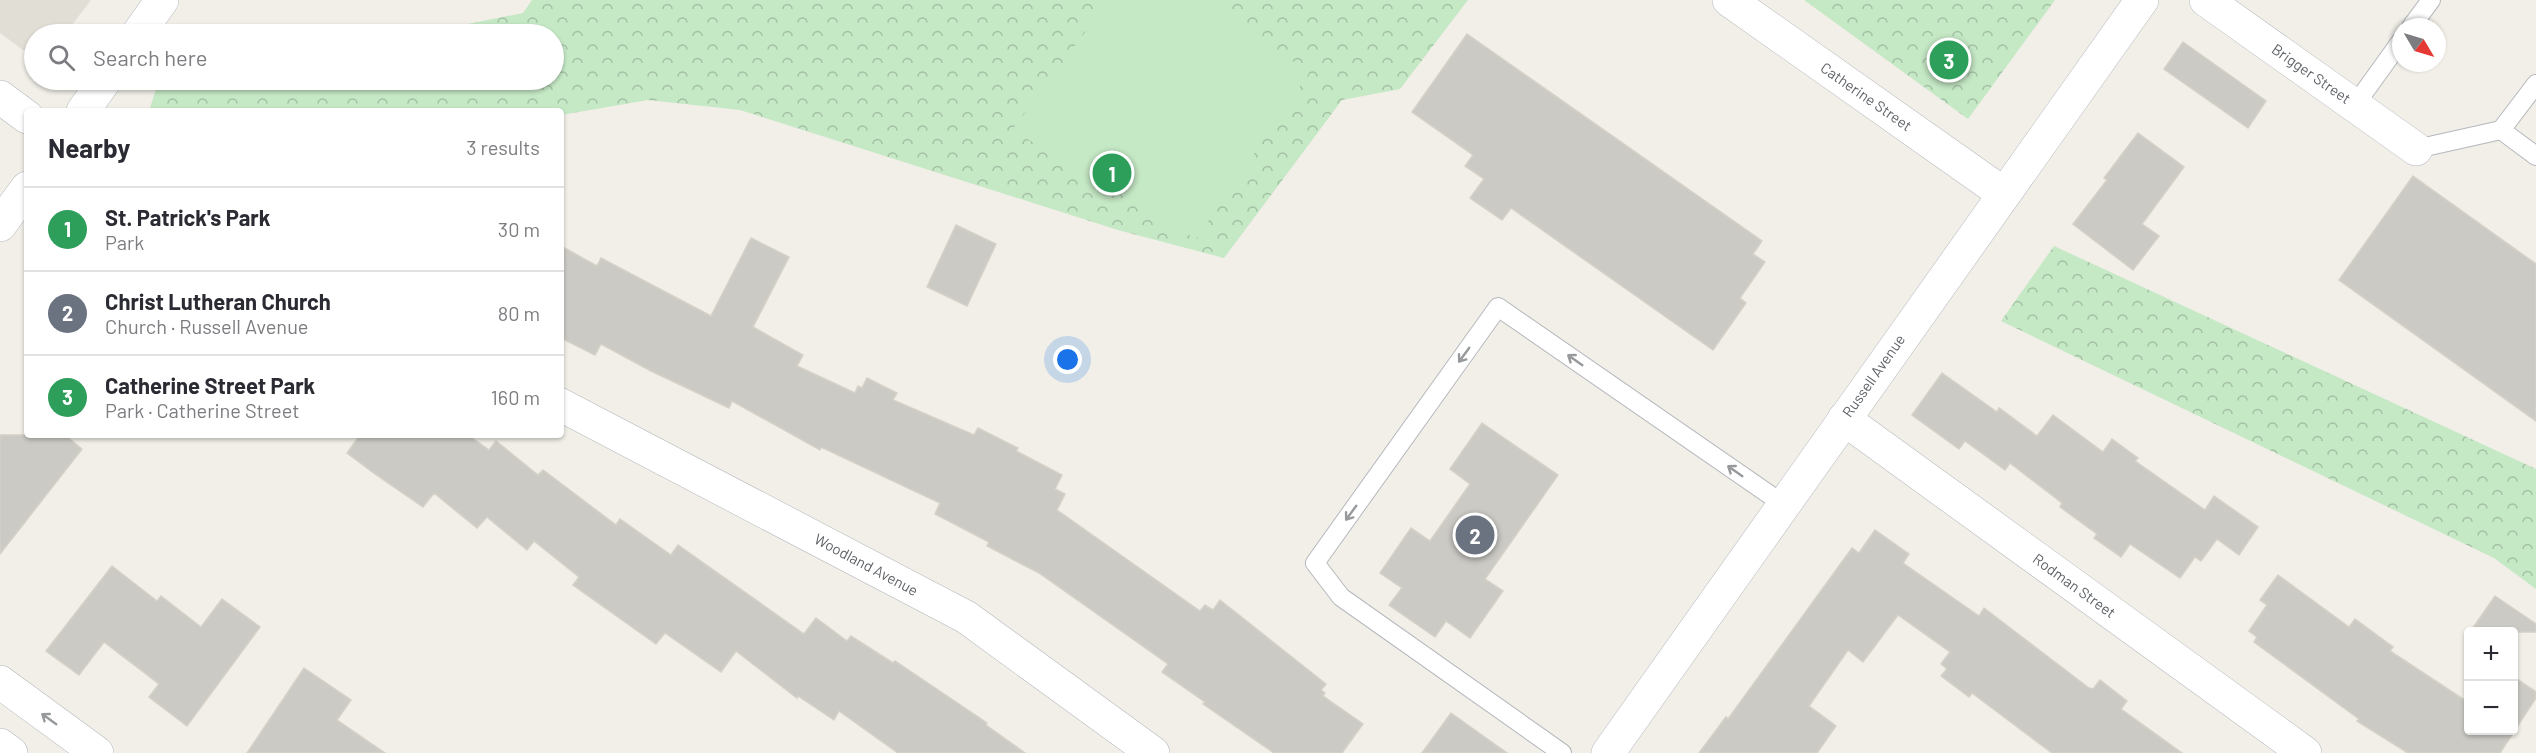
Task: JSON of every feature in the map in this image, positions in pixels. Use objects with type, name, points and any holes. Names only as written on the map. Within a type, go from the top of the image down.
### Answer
[{"type":"street","points":[[145,24],[162,0]]},
{"type":"street","name":"Catherine Street","points":[[1729,0],[2004,194]]},
{"type":"street","name":"Russell Avenue","points":[[1608,753],[2142,0]]},
{"type":"street","name":"Brigger Street","points":[[2206,0],[2416,148]]},
{"type":"street","points":[[85,108],[98,90]]},
{"type":"street","points":[[0,97],[24,115]]},
{"type":"street","points":[[0,225],[24,192]]},
{"type":"street","name":"Woodland Avenue","points":[[564,407],[966,618],[1153,753]]},
{"type":"street","name":"Rodman Street","points":[[1844,419],[2305,753]]},
{"type":"street","points":[[3,692],[97,753]]},
{"type":"street","points":[[0,745],[11,753]]},
{"type":"lane","points":[[2418,18],[2431,0]]},
{"type":"lane","points":[[2355,105],[2392,54]]},
{"type":"lane","points":[[2416,148],[2501,130],[2536,84]]},
{"type":"lane","points":[[2501,130],[2536,156]]},
{"type":"lane","points":[[1563,753],[1341,597],[1315,563],[1498,307],[1783,504]]},
{"type":"shaded area","points":[[0,0],[91,0],[73,24],[24,24],[24,51],[0,33]]},
{"type":"green space","points":[[532,0],[1468,0],[1400,89],[1342,100],[1224,258],[1118,230],[740,110],[648,100],[564,114],[564,108],[150,108],[156,90],[564,90],[564,24],[468,24],[523,13]]},
{"type":"green space","points":[[1109,0],[1208,0],[1309,73],[1196,239],[1012,130]]},
{"type":"green space","points":[[1804,0],[2055,0],[1968,119]]},
{"type":"green space","points":[[2054,246],[2536,469],[2536,589],[2494,558],[2001,321]]},
{"type":"building","points":[[1467,34],[1762,241],[1753,254],[1765,262],[1740,298],[1746,303],[1713,350],[1511,208],[1502,220],[1470,198],[1484,179],[1465,166],[1473,155],[1412,112]]},
{"type":"building","points":[[2183,42],[2266,101],[2248,128],[2164,69]]},
{"type":"building","points":[[2138,133],[2184,167],[2142,224],[2159,236],[2133,270],[2073,224],[2107,180],[2104,178]]},
{"type":"building","points":[[2413,176],[2536,264],[2536,421],[2339,280]]},
{"type":"building","points":[[956,225],[996,244],[967,306],[927,287]]},
{"type":"building","points":[[751,238],[789,257],[753,327],[803,355],[797,366],[855,393],[858,386],[862,388],[867,378],[897,393],[893,400],[974,435],[978,428],[1018,448],[1016,451],[1062,475],[1055,489],[1065,494],[1057,510],[1200,611],[1205,605],[1213,610],[1220,600],[1326,684],[1321,690],[1325,693],[1323,696],[1363,724],[1342,753],[1274,753],[1203,704],[1205,702],[1162,672],[1168,664],[1039,573],[987,546],[989,542],[935,514],[940,503],[821,447],[820,450],[732,401],[729,408],[601,344],[595,355],[564,340],[564,248],[597,266],[601,258],[711,316]]},
{"type":"building","points":[[1942,373],[1997,412],[1999,408],[2037,436],[2053,415],[2103,452],[2112,439],[2138,458],[2135,461],[2205,510],[2214,496],[2258,527],[2239,555],[2217,539],[2201,561],[2195,557],[2180,578],[2130,544],[2121,557],[2094,538],[2097,534],[2060,507],[2062,503],[2010,463],[2005,470],[1965,441],[1959,449],[1912,415]]},
{"type":"building","points":[[1482,423],[1558,475],[1485,579],[1503,591],[1470,638],[1446,621],[1435,637],[1389,605],[1402,588],[1380,573],[1411,528],[1430,541],[1470,484],[1450,469]]},
{"type":"building","points":[[0,435],[24,435],[24,438],[69,438],[82,449],[0,554]]},
{"type":"building","points":[[358,438],[472,438],[489,450],[496,441],[538,475],[543,470],[616,525],[620,519],[671,555],[678,545],[804,634],[816,618],[847,641],[851,636],[893,663],[895,661],[987,723],[986,725],[1025,753],[898,753],[839,711],[834,720],[798,696],[797,698],[736,651],[721,672],[665,633],[656,644],[573,585],[579,577],[534,541],[527,550],[487,517],[477,528],[434,493],[423,507],[347,453]]},
{"type":"building","points":[[1875,530],[1909,554],[1903,563],[1979,616],[1984,608],[2089,688],[2093,689],[2100,680],[2127,701],[2121,709],[2182,753],[2052,753],[1972,693],[1969,697],[1941,676],[1947,669],[1941,664],[1950,652],[1898,615],[1863,662],[1848,650],[1809,706],[1836,726],[1817,753],[1699,753],[1726,717],[1728,719],[1852,548],[1859,553]]},
{"type":"building","points":[[112,566],[157,601],[161,596],[201,627],[222,599],[260,627],[187,726],[149,697],[159,684],[104,642],[79,675],[46,651]]},
{"type":"building","points":[[2278,575],[2349,627],[2355,619],[2393,647],[2390,651],[2464,700],[2464,735],[2512,735],[2500,753],[2408,753],[2357,721],[2359,719],[2254,642],[2257,637],[2249,631],[2267,605],[2260,600]]},
{"type":"building","points":[[2495,596],[2536,624],[2536,632],[2518,632],[2518,627],[2473,627]]},
{"type":"building","points":[[304,668],[351,700],[337,720],[385,753],[247,753]]},
{"type":"building","points":[[2518,680],[2536,692],[2536,698],[2518,726]]},
{"type":"building","points":[[1451,713],[1507,753],[1422,753]]},
{"type":"place","name":"Catherine Street Park","points":[[1949,60]]},
{"type":"place","name":"St. Patrick's Park","points":[[1112,173]]},
{"type":"place","name":"Christ Lutheran Church","points":[[1475,535]]}]
